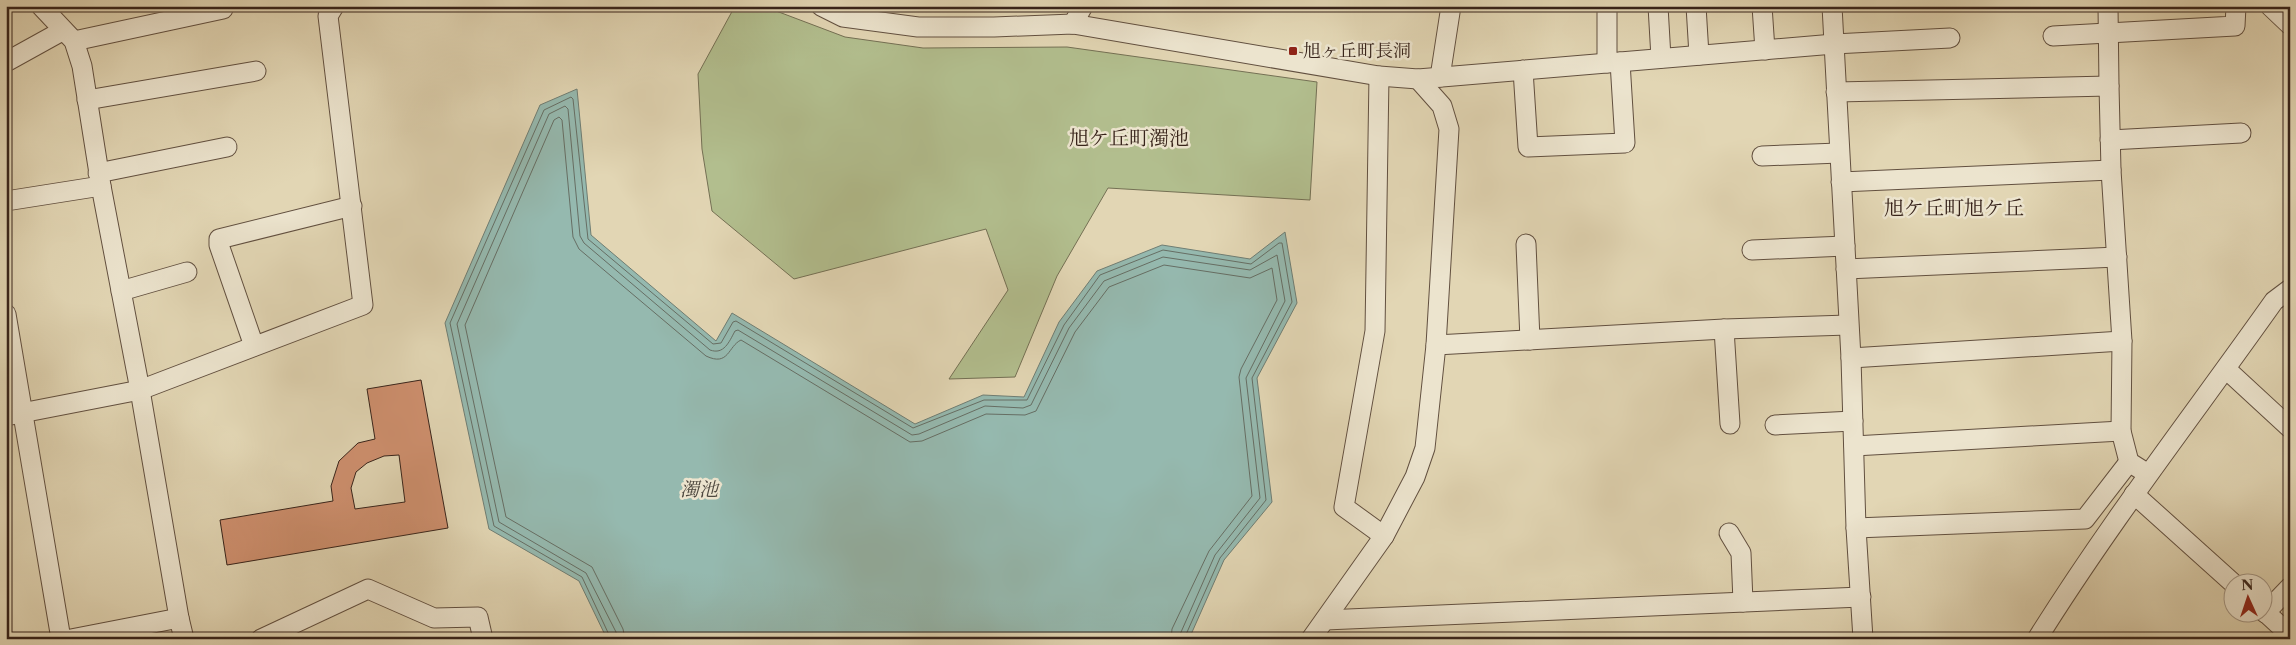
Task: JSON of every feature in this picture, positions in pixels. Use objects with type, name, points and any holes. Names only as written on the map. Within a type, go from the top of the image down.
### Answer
[{"type":"street","points":[[41,6],[68,36],[82,66],[100,179],[184,639]]},
{"type":"street","points":[[15,415],[140,390],[363,305],[328,16],[334,6]]},
{"type":"street","points":[[821,6],[843,17],[918,27],[1074,24],[1379,76],[1418,80],[1440,76],[1834,44],[1950,38]]},
{"type":"street","points":[[1074,24],[1083,6]]},
{"type":"street","points":[[1440,76],[1451,6]]},
{"type":"street","points":[[1523,70],[1528,147],[1625,143],[1607,6]]},
{"type":"street","points":[[1658,6],[1662,58]]},
{"type":"street","points":[[1696,6],[1699,55]]},
{"type":"street","points":[[1762,6],[1764,50]]},
{"type":"street","points":[[1832,6],[1845,246],[1856,528],[1863,639]]},
{"type":"street","points":[[2108,6],[2111,170],[2122,341],[2121,431],[2129,462],[2148,474]]},
{"type":"street","points":[[2053,36],[2235,26],[2236,6]]},
{"type":"street","points":[[2270,6],[2290,25]]},
{"type":"street","points":[[6,62],[68,36],[222,9]]},
{"type":"street","points":[[88,100],[256,71]]},
{"type":"street","points":[[1379,76],[1376,330],[1344,507],[1384,536]]},
{"type":"street","points":[[1311,639],[1384,536],[1415,477],[1425,448],[1436,345],[1448,128],[1442,106],[1418,80]]},
{"type":"street","points":[[1836,92],[2109,86]]},
{"type":"street","points":[[2110,140],[2241,133]]},
{"type":"street","points":[[6,201],[227,147]]},
{"type":"street","points":[[1762,156],[1840,153]]},
{"type":"street","points":[[1841,182],[2111,170]]},
{"type":"street","points":[[254,346],[219,245],[219,239],[352,206]]},
{"type":"street","points":[[1526,244],[1530,340]]},
{"type":"street","points":[[1752,250],[1845,246]]},
{"type":"street","points":[[1846,269],[2117,257]]},
{"type":"street","points":[[121,291],[187,272]]},
{"type":"street","points":[[2037,639],[2076,577],[2148,474],[2274,302],[2290,288]]},
{"type":"street","points":[[6,314],[15,415],[61,639]]},
{"type":"street","points":[[1436,345],[1724,329],[1848,325]]},
{"type":"street","points":[[1724,329],[1730,424]]},
{"type":"street","points":[[1850,358],[2122,341]]},
{"type":"street","points":[[2226,369],[2290,428]]},
{"type":"street","points":[[1775,425],[1853,421]]},
{"type":"street","points":[[1854,446],[2121,431]]},
{"type":"street","points":[[1856,528],[2085,519],[2129,462]]},
{"type":"street","points":[[2134,494],[2224,575]]},
{"type":"street","points":[[1729,533],[1741,553],[1743,602]]},
{"type":"street","points":[[2274,602],[2290,586]]},
{"type":"street","points":[[261,639],[368,589],[434,618],[478,617],[483,639]]},
{"type":"street","points":[[1325,620],[1861,597]]},
{"type":"street","points":[[71,639],[179,618]]},
{"type":"street","points":[[2274,621],[2290,635]]},
{"type":"green space","points":[[735,6],[763,6],[845,37],[923,48],[1067,47],[1317,82],[1310,200],[1108,188],[1057,276],[1015,377],[949,379],[1008,290],[986,229],[794,279],[712,211],[702,149],[698,74]]},
{"type":"water","name":"濁池","points":[[577,89],[591,235],[716,341],[732,313],[915,424],[983,395],[1024,397],[1059,322],[1097,271],[1162,245],[1250,259],[1285,232],[1297,303],[1257,378],[1272,502],[1224,560],[1189,639],[607,639],[579,581],[489,529],[445,323],[540,105]]},
{"type":"building","points":[[421,380],[448,528],[227,565],[220,520],[333,501],[331,486],[339,461],[358,443],[375,439],[367,389]],"holes":[[[399,455],[405,502],[355,509],[351,488],[356,472],[367,463],[384,456]]]},
{"type":"place","name":"旭ヶ丘町長洞","points":[[1293,51]]},
{"type":"district","name":"旭ケ丘町濁池","points":[[1129,138]]},
{"type":"district","name":"旭ケ丘町旭ケ丘","points":[[1954,208]]}]
